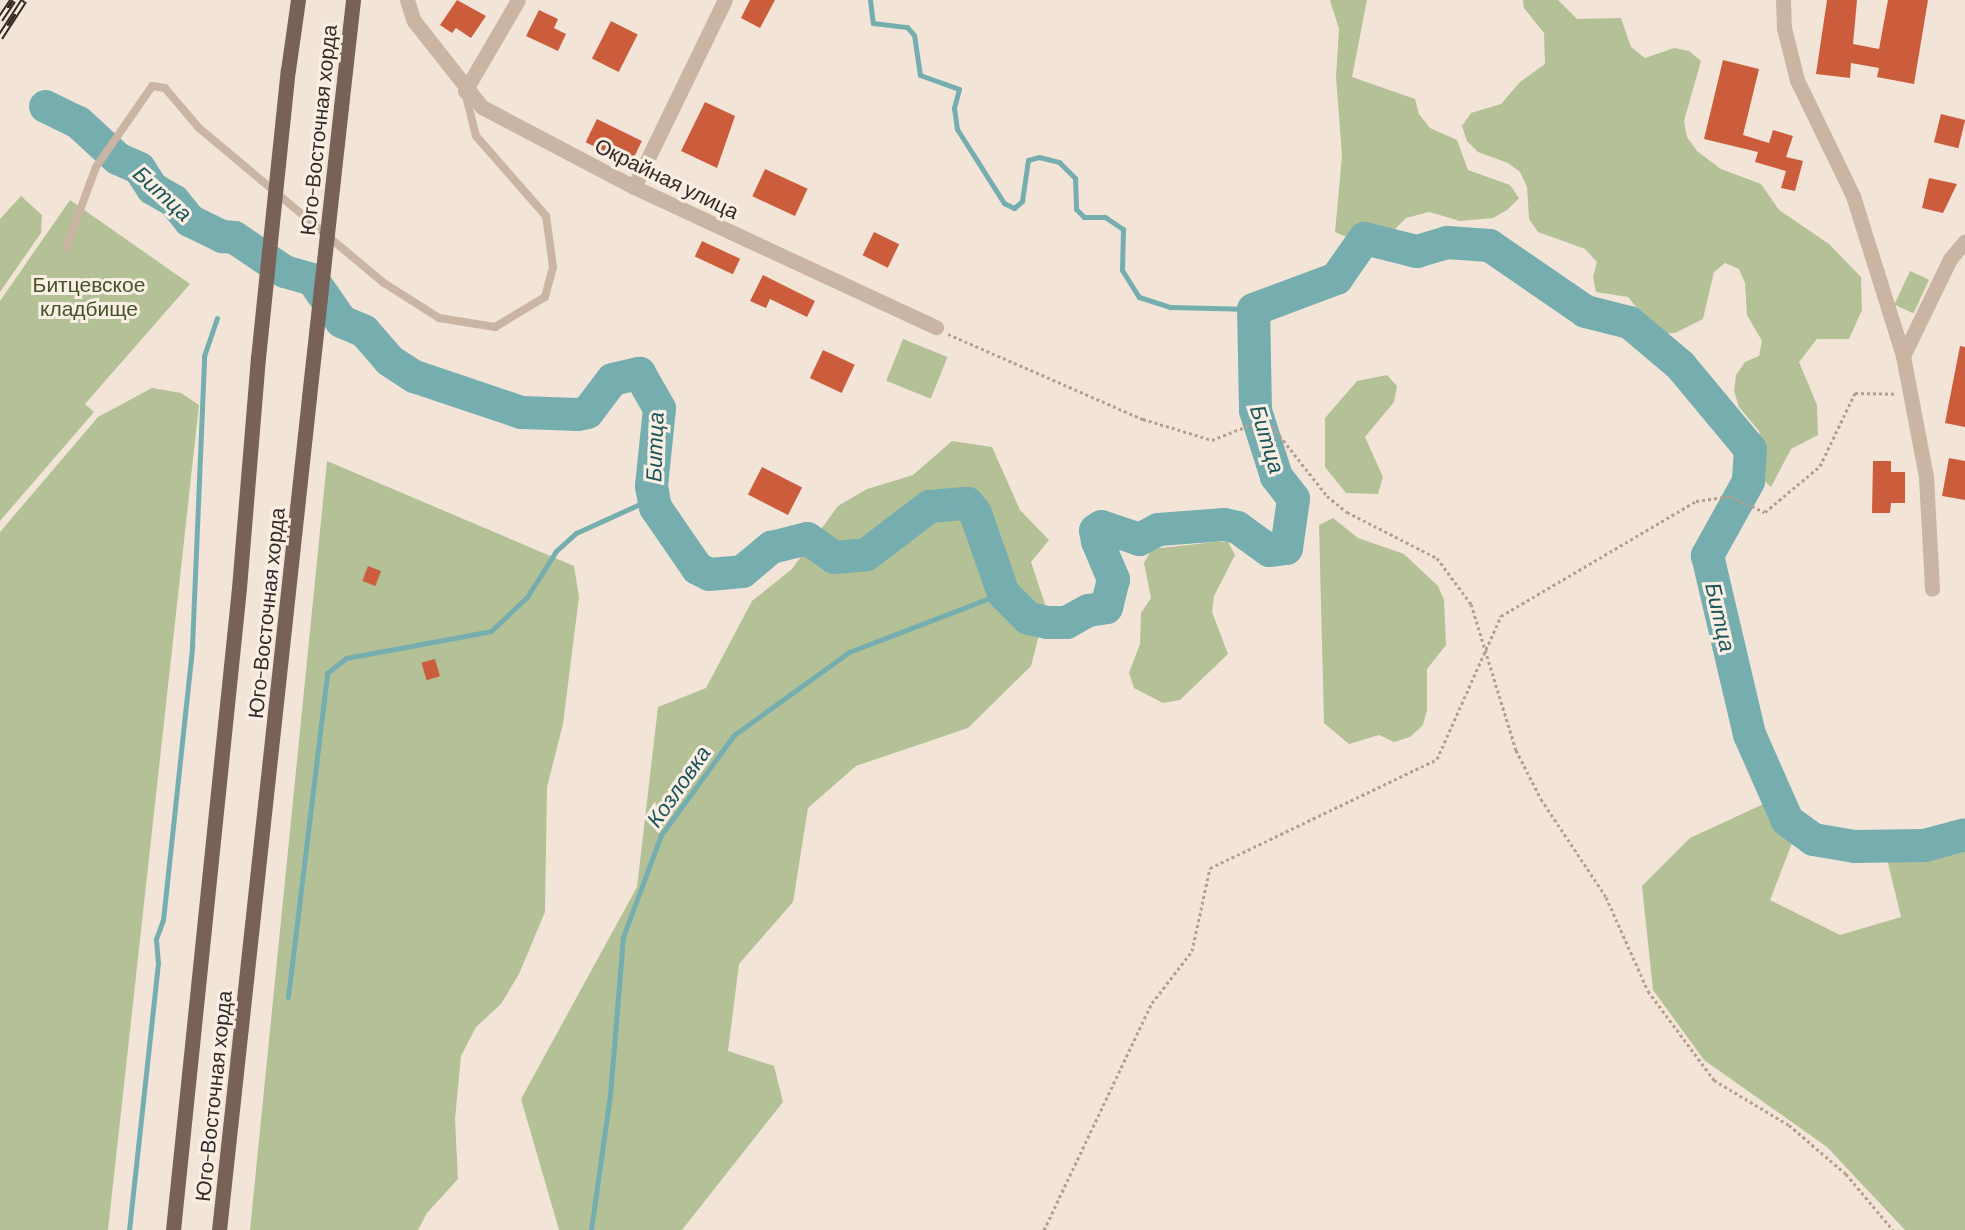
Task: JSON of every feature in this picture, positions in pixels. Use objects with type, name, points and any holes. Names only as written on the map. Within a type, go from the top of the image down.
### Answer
[{"type":"main road","name":"Юго-Восточная хорда","points":[[173,1230],[240,588],[258,358],[288,70],[298,0]]},
{"type":"main road","name":"Юго-Восточная хорда","points":[[219,1230],[353,0]]},
{"type":"street","name":"Окрайная улица","points":[[407,0],[414,21],[465,91],[482,107],[634,187],[936,327]]},
{"type":"street","points":[[465,91],[518,0]]},
{"type":"street","points":[[634,187],[725,0]]},
{"type":"street","points":[[1783,0],[1784,28],[1797,80],[1853,196],[1903,356],[1926,477],[1932,589]]},
{"type":"street","points":[[1903,356],[1950,259],[1965,241]]},
{"type":"lane","points":[[66,248],[96,167],[152,87],[165,88],[199,128],[384,282],[439,318],[495,327],[545,297],[553,267],[546,216],[476,136],[465,91]]},
{"type":"path","points":[[936,327],[1143,419],[1212,441],[1250,425],[1272,426],[1328,496],[1347,512],[1437,558],[1471,604],[1516,750],[1541,799],[1606,897],[1648,992],[1714,1080],[1805,1139],[1846,1174],[1893,1230]]},
{"type":"path","points":[[1044,1230],[1152,1004],[1192,951],[1210,868],[1437,759],[1484,647],[1501,616],[1696,501],[1730,496],[1765,512],[1820,466],[1855,393],[1911,394]]},
{"type":"green space","points":[[1330,0],[1367,0],[1352,77],[1415,99],[1419,114],[1430,128],[1457,140],[1468,170],[1510,185],[1519,198],[1507,210],[1493,218],[1460,221],[1429,212],[1406,218],[1395,229],[1362,230],[1349,238],[1335,232],[1342,155],[1336,77],[1339,29]]},
{"type":"green space","points":[[1523,0],[1558,0],[1577,19],[1621,18],[1631,47],[1645,58],[1674,48],[1689,51],[1701,61],[1684,121],[1687,137],[1697,151],[1721,169],[1761,184],[1779,210],[1829,244],[1861,277],[1862,310],[1849,339],[1817,339],[1799,362],[1817,405],[1818,435],[1791,449],[1771,487],[1759,476],[1764,461],[1759,431],[1739,407],[1734,391],[1736,375],[1745,362],[1759,356],[1762,341],[1747,315],[1745,283],[1739,269],[1725,263],[1714,272],[1703,319],[1675,333],[1658,334],[1628,297],[1596,292],[1593,277],[1597,262],[1585,249],[1538,232],[1529,219],[1527,187],[1520,172],[1508,163],[1478,152],[1467,141],[1462,126],[1471,113],[1501,104],[1520,82],[1545,64],[1544,33],[1524,8]]},
{"type":"green space","points":[[21,196],[42,215],[41,233],[0,292],[0,219]]},
{"type":"green space","name":"Битцевское кладбище","points":[[70,200],[190,284],[85,404],[94,412],[0,521],[0,301]]},
{"type":"green space","points":[[1910,271],[1929,280],[1913,313],[1894,305]]},
{"type":"green space","points":[[903,339],[948,357],[931,399],[886,381]]},
{"type":"green space","points":[[1387,375],[1397,386],[1394,402],[1365,437],[1383,477],[1378,494],[1346,493],[1325,467],[1325,418],[1357,381]]},
{"type":"green space","points":[[152,388],[181,393],[199,405],[108,1230],[0,1230],[0,532],[98,417]]},
{"type":"green space","points":[[952,441],[992,447],[1020,510],[1049,540],[1031,562],[1046,607],[1031,666],[968,728],[856,766],[808,808],[793,902],[739,964],[728,1051],[774,1066],[783,1102],[682,1230],[559,1230],[521,1099],[637,887],[658,707],[706,688],[752,601],[792,569],[838,506],[867,489],[913,475]]},
{"type":"green space","points":[[327,461],[574,566],[579,597],[563,724],[547,787],[545,912],[519,974],[501,1004],[476,1027],[461,1056],[455,1119],[458,1179],[427,1213],[418,1230],[250,1230]]},
{"type":"green space","points":[[1333,518],[1358,538],[1404,554],[1438,586],[1444,600],[1446,645],[1427,669],[1427,710],[1423,725],[1410,737],[1394,742],[1379,735],[1349,744],[1324,723],[1319,525]]},
{"type":"green space","points":[[1228,542],[1235,555],[1214,596],[1212,612],[1228,654],[1180,700],[1163,703],[1134,688],[1129,673],[1140,644],[1141,613],[1151,598],[1144,563],[1152,549]]},
{"type":"green space","points":[[1770,801],[1796,833],[1770,900],[1840,935],[1901,917],[1887,859],[1965,850],[1965,1230],[1905,1230],[1827,1147],[1704,1060],[1653,990],[1642,886],[1690,838]]},
{"type":"building","points":[[457,0],[486,16],[471,38],[456,28],[452,33],[440,25]]},
{"type":"building","points":[[750,0],[775,0],[760,28],[741,18]]},
{"type":"building","points":[[1827,0],[1857,0],[1853,44],[1879,49],[1888,0],[1928,0],[1914,84],[1877,77],[1879,68],[1851,63],[1850,78],[1816,74]]},
{"type":"building","points":[[539,10],[558,19],[554,28],[566,34],[558,51],[526,36]]},
{"type":"building","points":[[611,21],[638,35],[619,72],[592,58]]},
{"type":"building","points":[[1723,60],[1759,69],[1743,135],[1769,143],[1773,130],[1793,136],[1786,157],[1803,161],[1795,191],[1781,188],[1786,171],[1755,162],[1758,152],[1704,139]]},
{"type":"building","points":[[705,102],[735,116],[717,168],[681,151]]},
{"type":"building","points":[[1941,114],[1965,120],[1958,148],[1934,142]]},
{"type":"building","points":[[597,119],[642,141],[631,164],[586,142]]},
{"type":"building","points":[[765,169],[808,189],[795,216],[752,196]]},
{"type":"building","points":[[1929,178],[1957,184],[1943,213],[1922,208]]},
{"type":"building","points":[[874,232],[899,244],[888,268],[863,255]]},
{"type":"building","points":[[702,241],[740,259],[733,274],[695,256]]},
{"type":"building","points":[[763,275],[815,301],[807,317],[770,299],[766,308],[750,301]]},
{"type":"building","points":[[1960,346],[1965,347],[1965,427],[1945,423]]},
{"type":"building","points":[[823,350],[855,365],[842,393],[810,378]]},
{"type":"building","points":[[1949,458],[1965,461],[1965,500],[1942,496]]},
{"type":"building","points":[[1873,461],[1891,461],[1891,472],[1905,472],[1905,503],[1891,503],[1890,513],[1872,513]]},
{"type":"building","points":[[762,467],[802,487],[788,515],[748,495]]},
{"type":"building","points":[[368,566],[381,571],[375,586],[362,581]]},
{"type":"building","points":[[435,659],[440,676],[427,680],[422,663]]},
{"type":"waterway","points":[[870,0],[873,23],[907,27],[914,35],[920,75],[959,89],[954,108],[957,129],[1004,203],[1014,208],[1022,201],[1028,160],[1039,157],[1059,162],[1075,178],[1076,209],[1084,217],[1105,217],[1123,229],[1122,270],[1139,297],[1170,307],[1253,309]]},
{"type":"waterway","name":"Битца","points":[[45,106],[78,122],[117,158],[139,168],[152,188],[173,200],[189,220],[222,236],[234,237],[284,271],[312,279],[341,321],[364,331],[389,360],[414,376],[521,412],[577,414],[587,412],[612,379],[639,373],[659,408],[651,486],[655,507],[697,568],[709,574],[742,571],[771,547],[807,538],[834,557],[866,554],[929,506],[967,503],[975,513],[1003,593],[1028,618],[1047,622],[1066,622],[1088,610],[1106,607],[1113,579],[1097,541],[1095,530],[1101,526],[1139,539],[1158,529],[1224,524],[1237,527],[1269,550],[1286,548],[1293,498],[1276,476],[1255,410],[1253,309],[1336,278],[1364,238],[1416,251],[1447,242],[1489,245],[1585,311],[1629,322],[1680,365],[1750,449],[1748,481],[1707,555],[1749,734],[1787,820],[1813,839],[1854,846],[1924,845],[1965,834]]},
{"type":"waterway","points":[[129,1230],[158,963],[156,939],[163,920],[192,647],[204,356],[217,318]]},
{"type":"waterway","points":[[288,997],[327,673],[346,658],[491,631],[527,597],[556,551],[576,533],[653,498]]},
{"type":"waterway","name":"Козловка","points":[[591,1230],[610,1095],[623,937],[661,835],[734,735],[849,652],[1003,593]]},
{"type":"railway","points":[[0,19],[13,0]]},
{"type":"railway","points":[[0,37],[24,0]]}]
